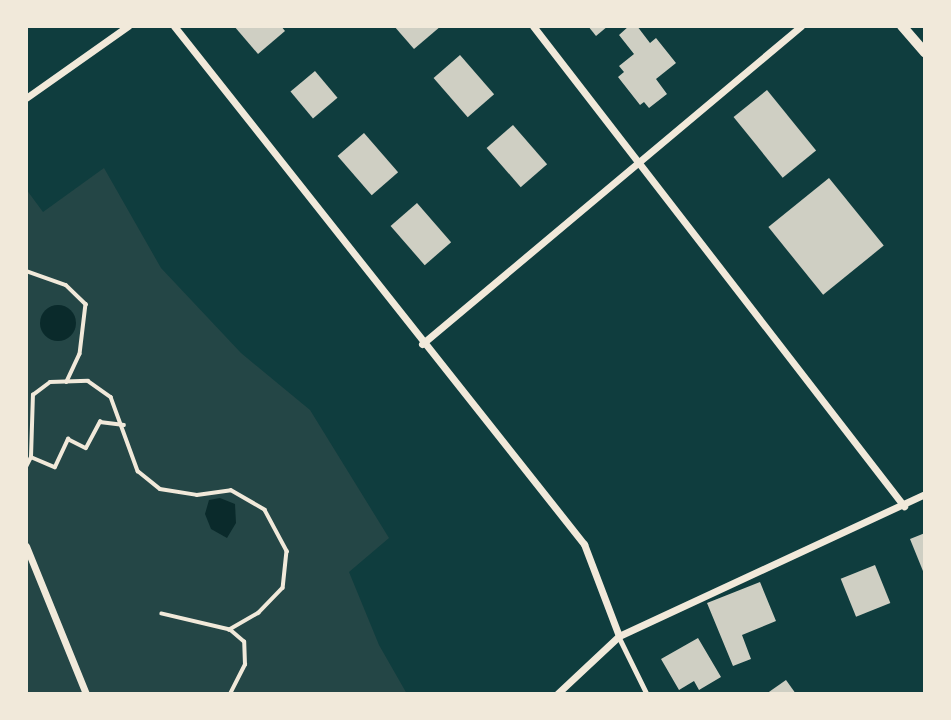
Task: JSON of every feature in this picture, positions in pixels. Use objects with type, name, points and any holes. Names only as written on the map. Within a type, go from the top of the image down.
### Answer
[{"type":"street","points":[[26,98],[128,26]]},
{"type":"street","points":[[174,26],[422,344],[584,544],[619,636]]},
{"type":"street","points":[[533,26],[904,506]]},
{"type":"street","points":[[422,344],[801,26]]},
{"type":"street","points":[[902,26],[925,52]]},
{"type":"street","points":[[557,694],[619,636],[925,494]]},
{"type":"street","points":[[26,546],[86,694]]},
{"type":"lane","points":[[619,636],[647,694]]},
{"type":"path","points":[[26,271],[66,285],[86,304],[80,354],[67,382]]},
{"type":"path","points":[[26,467],[31,457],[33,395],[50,383],[88,381],[111,397],[124,425],[138,471],[160,489],[197,495],[231,490],[265,510],[287,551],[283,588],[259,613],[230,630]]},
{"type":"path","points":[[31,457],[55,467],[68,439],[86,448],[100,422],[124,425]]},
{"type":"path","points":[[162,614],[230,630],[244,642],[245,665],[230,694]]},
{"type":"shaded area","points":[[104,168],[161,268],[241,353],[310,410],[389,538],[349,572],[379,645],[407,694],[26,694],[26,189],[43,212]]},
{"type":"shaded area","points":[[58,305],[70,311],[76,323],[70,335],[58,341],[46,335],[40,323],[46,311]]},
{"type":"shaded area","points":[[220,498],[235,504],[236,523],[227,538],[211,529],[205,514],[209,500]]},
{"type":"building","points":[[234,26],[281,26],[285,31],[258,54]]},
{"type":"building","points":[[394,26],[441,26],[414,49]]},
{"type":"building","points":[[588,26],[608,26],[596,36]]},
{"type":"building","points":[[629,26],[637,26],[650,43],[656,38],[676,63],[656,79],[667,94],[649,108],[644,102],[640,105],[618,77],[624,72],[619,66],[634,54],[619,35]]},
{"type":"building","points":[[460,55],[494,94],[468,117],[434,78]]},
{"type":"building","points":[[315,71],[337,98],[313,118],[290,92]]},
{"type":"building","points":[[767,90],[816,151],[783,178],[734,117]]},
{"type":"building","points":[[513,125],[547,164],[521,187],[487,148]]},
{"type":"building","points":[[364,133],[398,172],[372,195],[338,156]]},
{"type":"building","points":[[829,178],[884,246],[823,295],[768,227]]},
{"type":"building","points":[[417,203],[451,242],[425,265],[391,226]]},
{"type":"building","points":[[925,533],[925,576],[910,539]]},
{"type":"building","points":[[875,565],[890,603],[856,617],[841,579]]},
{"type":"building","points":[[760,582],[776,621],[742,635],[751,659],[733,666],[707,603]]},
{"type":"building","points":[[698,638],[721,677],[699,690],[694,681],[679,690],[661,659]]},
{"type":"building","points":[[786,680],[796,694],[766,694]]}]
